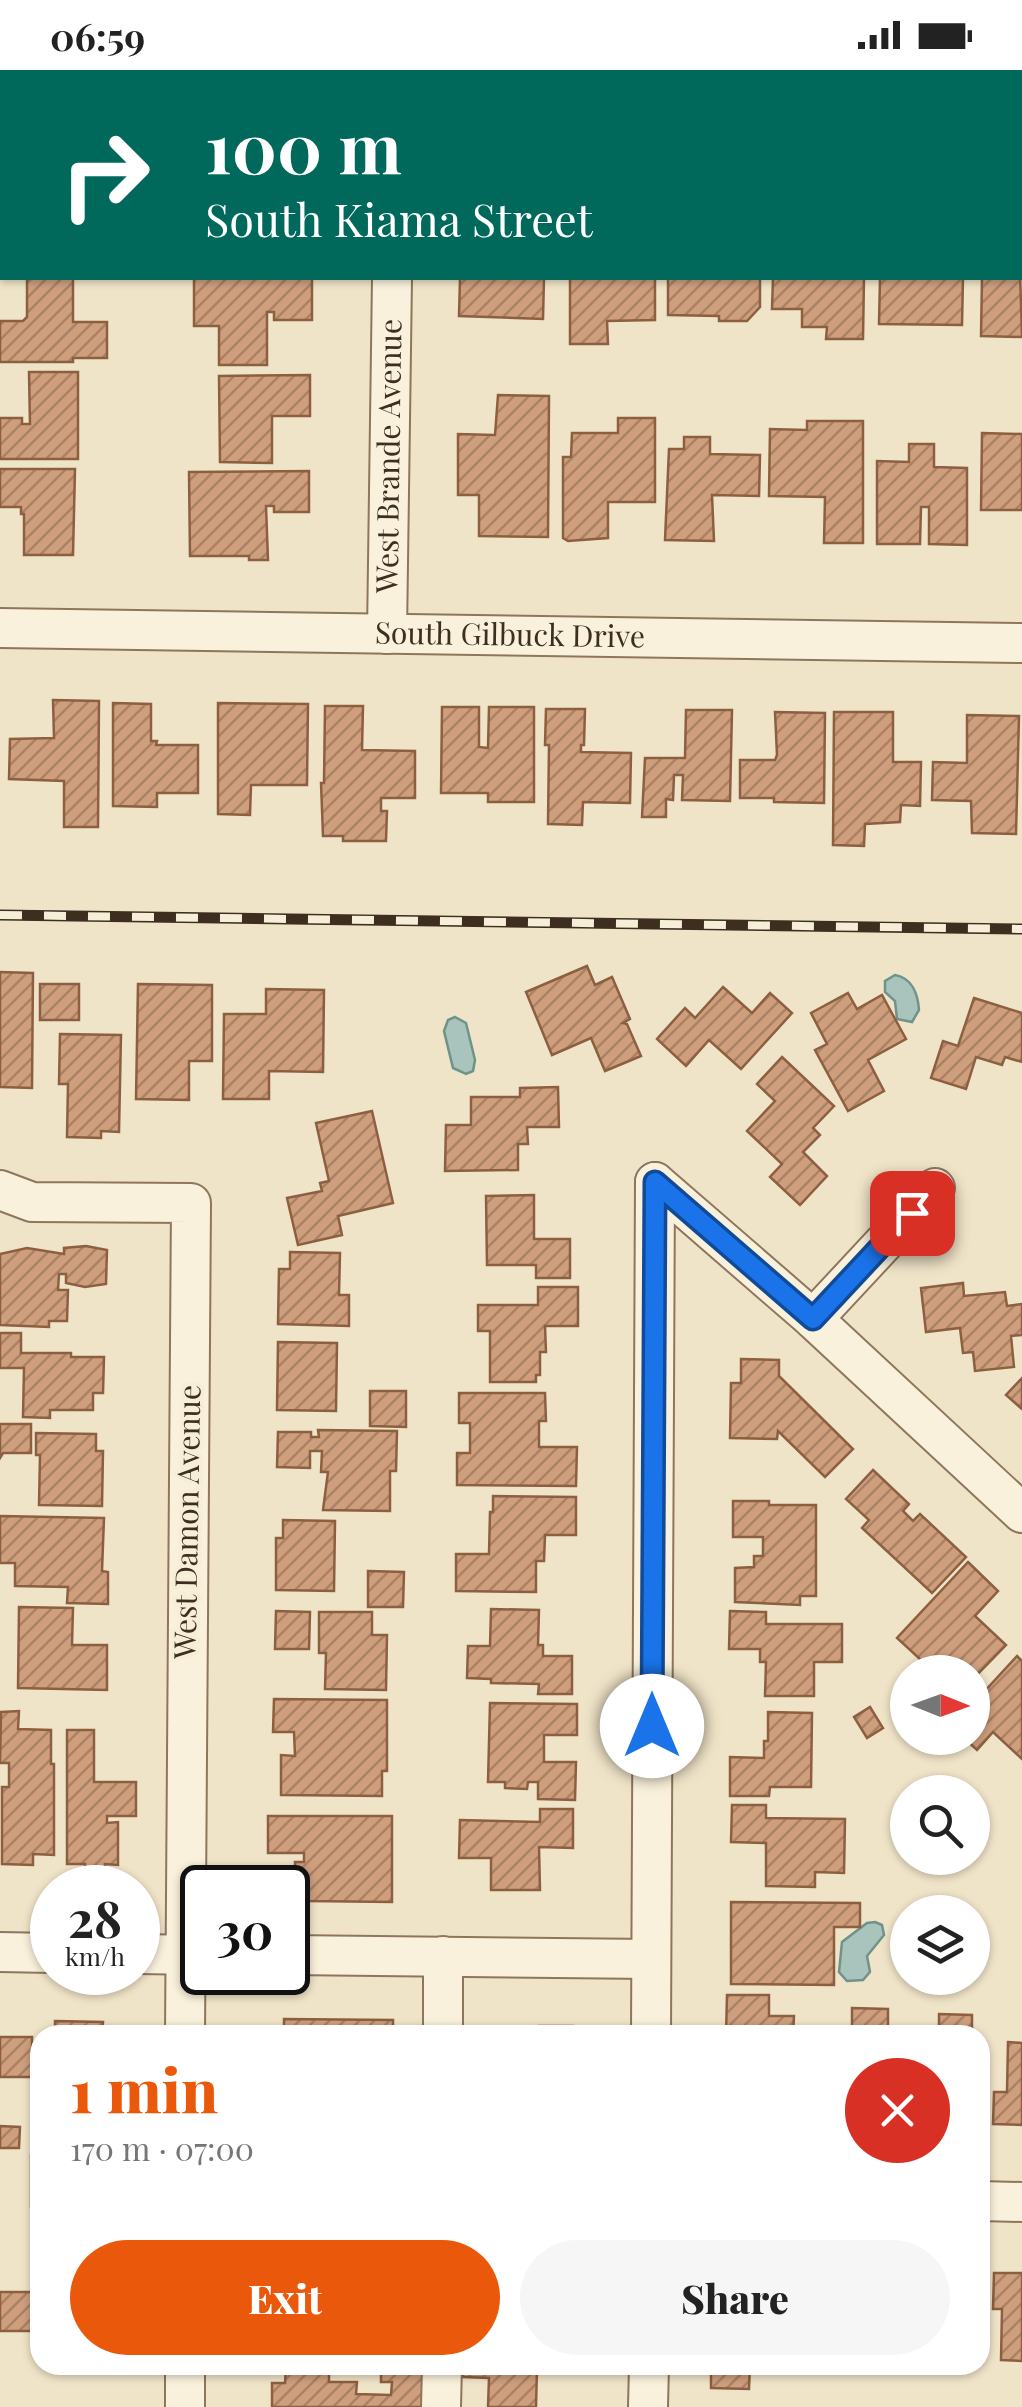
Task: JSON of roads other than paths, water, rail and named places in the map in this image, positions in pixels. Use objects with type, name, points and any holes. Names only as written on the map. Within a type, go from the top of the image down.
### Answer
[{"type":"street","name":"West Brande Avenue","points":[[387,634],[392,280]]},
{"type":"street","name":"South Gilbuck Drive","points":[[0,628],[1022,643]]},
{"type":"street","points":[[650,2025],[655,1182],[813,1319],[1022,1513]]},
{"type":"street","points":[[813,1319],[935,1188]]},
{"type":"street","name":"West Damon Avenue","points":[[0,1190],[32,1202],[191,1203],[193,1865]]},
{"type":"street","points":[[0,1952],[30,1953]]},
{"type":"street","points":[[310,1956],[651,1959]]},
{"type":"street","points":[[443,2025],[444,1956]]},
{"type":"street","name":"West Damon Avenue","points":[[186,2025],[189,1995]]},
{"type":"street","points":[[990,2201],[1022,2202]]},
{"type":"street","points":[[185,2375],[185,2407]]},
{"type":"street","points":[[442,2375],[442,2407]]},
{"type":"street","points":[[648,2375],[648,2407]]},
{"type":"water","points":[[895,975],[906,979],[915,993],[919,1010],[912,1022],[897,1019],[895,1001],[885,992],[885,981]]},
{"type":"water","points":[[455,1017],[466,1023],[475,1060],[473,1071],[466,1074],[453,1068],[444,1031],[448,1020]]},
{"type":"water","points":[[867,1923],[882,1925],[884,1935],[867,1956],[870,1972],[863,1980],[847,1981],[839,1972],[842,1942]]},
{"type":"railway","points":[[0,915],[1022,929]]}]
